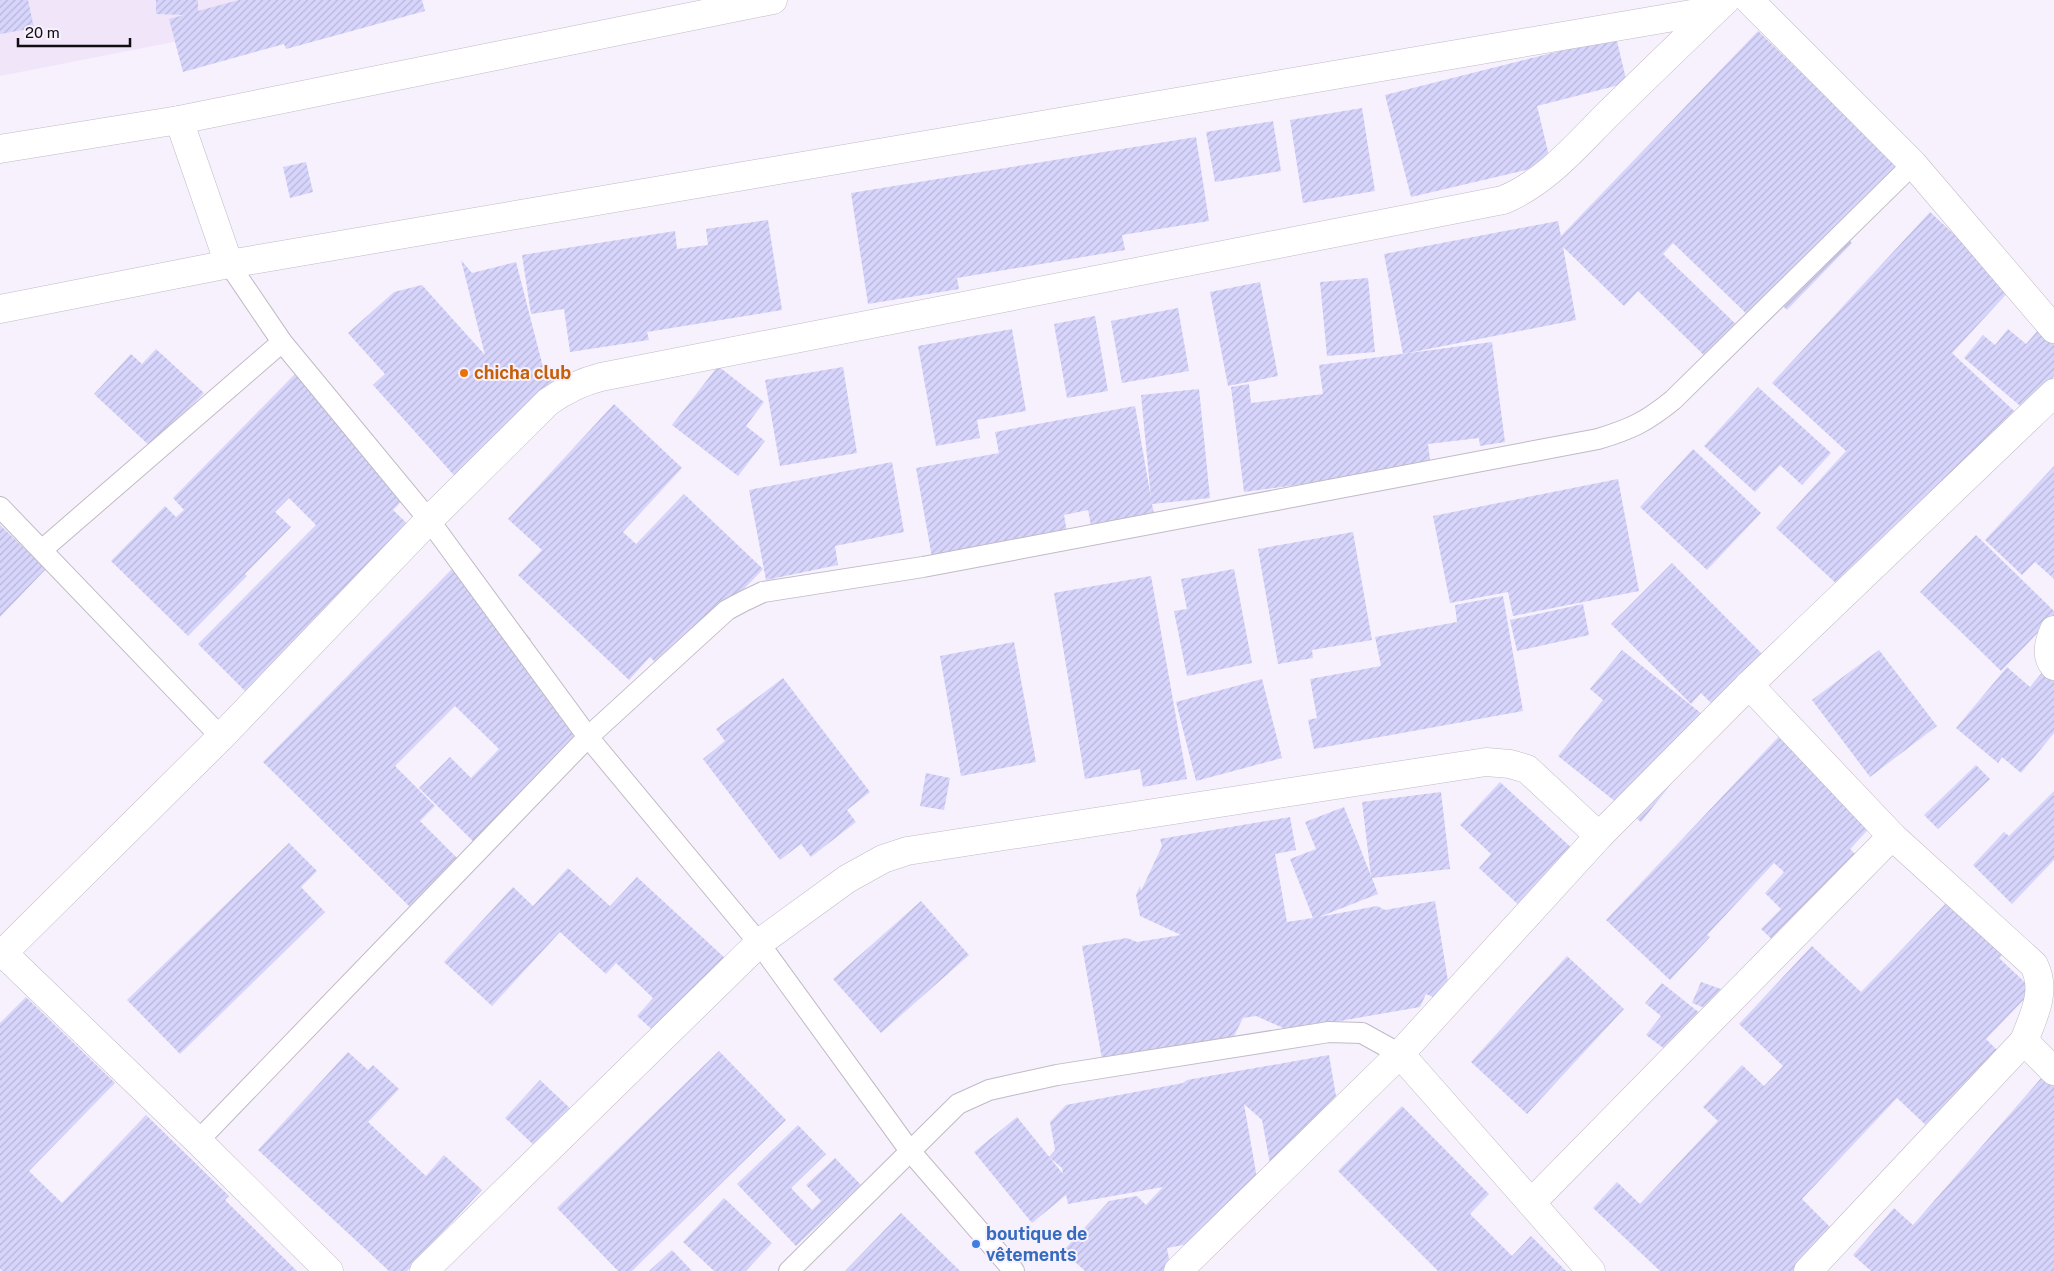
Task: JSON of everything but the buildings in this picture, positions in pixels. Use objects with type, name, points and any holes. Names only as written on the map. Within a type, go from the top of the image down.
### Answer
[{"type":"street","points":[[0,149],[179,120],[773,0]]},
{"type":"street","points":[[1749,0],[1913,164],[2054,329]]},
{"type":"street","points":[[0,309],[229,264],[1720,5]]},
{"type":"street","points":[[329,1271],[198,1141],[2,955],[221,737],[429,520],[548,402],[566,389],[581,382],[1486,204],[1518,194],[1534,184],[1563,158],[1720,5]]},
{"type":"street","points":[[179,120],[229,264]]},
{"type":"street","points":[[1178,1271],[1400,1054],[1599,836],[1749,685],[2054,393]]},
{"type":"street","points":[[2054,630],[2048,646],[2054,666]]},
{"type":"street","points":[[1749,685],[1892,836],[2034,964],[2038,974],[2040,996],[2024,1041],[1808,1271]]},
{"type":"street","points":[[424,1271],[759,943],[847,879],[883,860],[907,851],[1486,762],[1510,764],[1527,769],[1599,836]]},
{"type":"street","points":[[1531,1203],[1892,836]]},
{"type":"street","points":[[2024,1041],[2054,1071]]},
{"type":"street","points":[[1400,1054],[1591,1271]]},
{"type":"lane","points":[[198,1141],[588,737],[727,610],[763,592],[923,567],[1598,439],[1632,428],[1656,414],[1673,400],[1913,164]]},
{"type":"lane","points":[[229,264],[282,342],[429,520],[588,737],[759,943],[910,1151],[1014,1271]]},
{"type":"lane","points":[[43,550],[282,342]]},
{"type":"lane","points":[[0,507],[221,737]]},
{"type":"lane","points":[[788,1271],[958,1104],[989,1090],[1057,1075],[1329,1032],[1362,1033],[1400,1054]]},
{"type":"shaded area","points":[[0,0],[387,0],[0,76]]},
{"type":"place","name":"chicha club","points":[[464,373]]},
{"type":"place","name":"boutique de vêtements","points":[[976,1244]]}]
